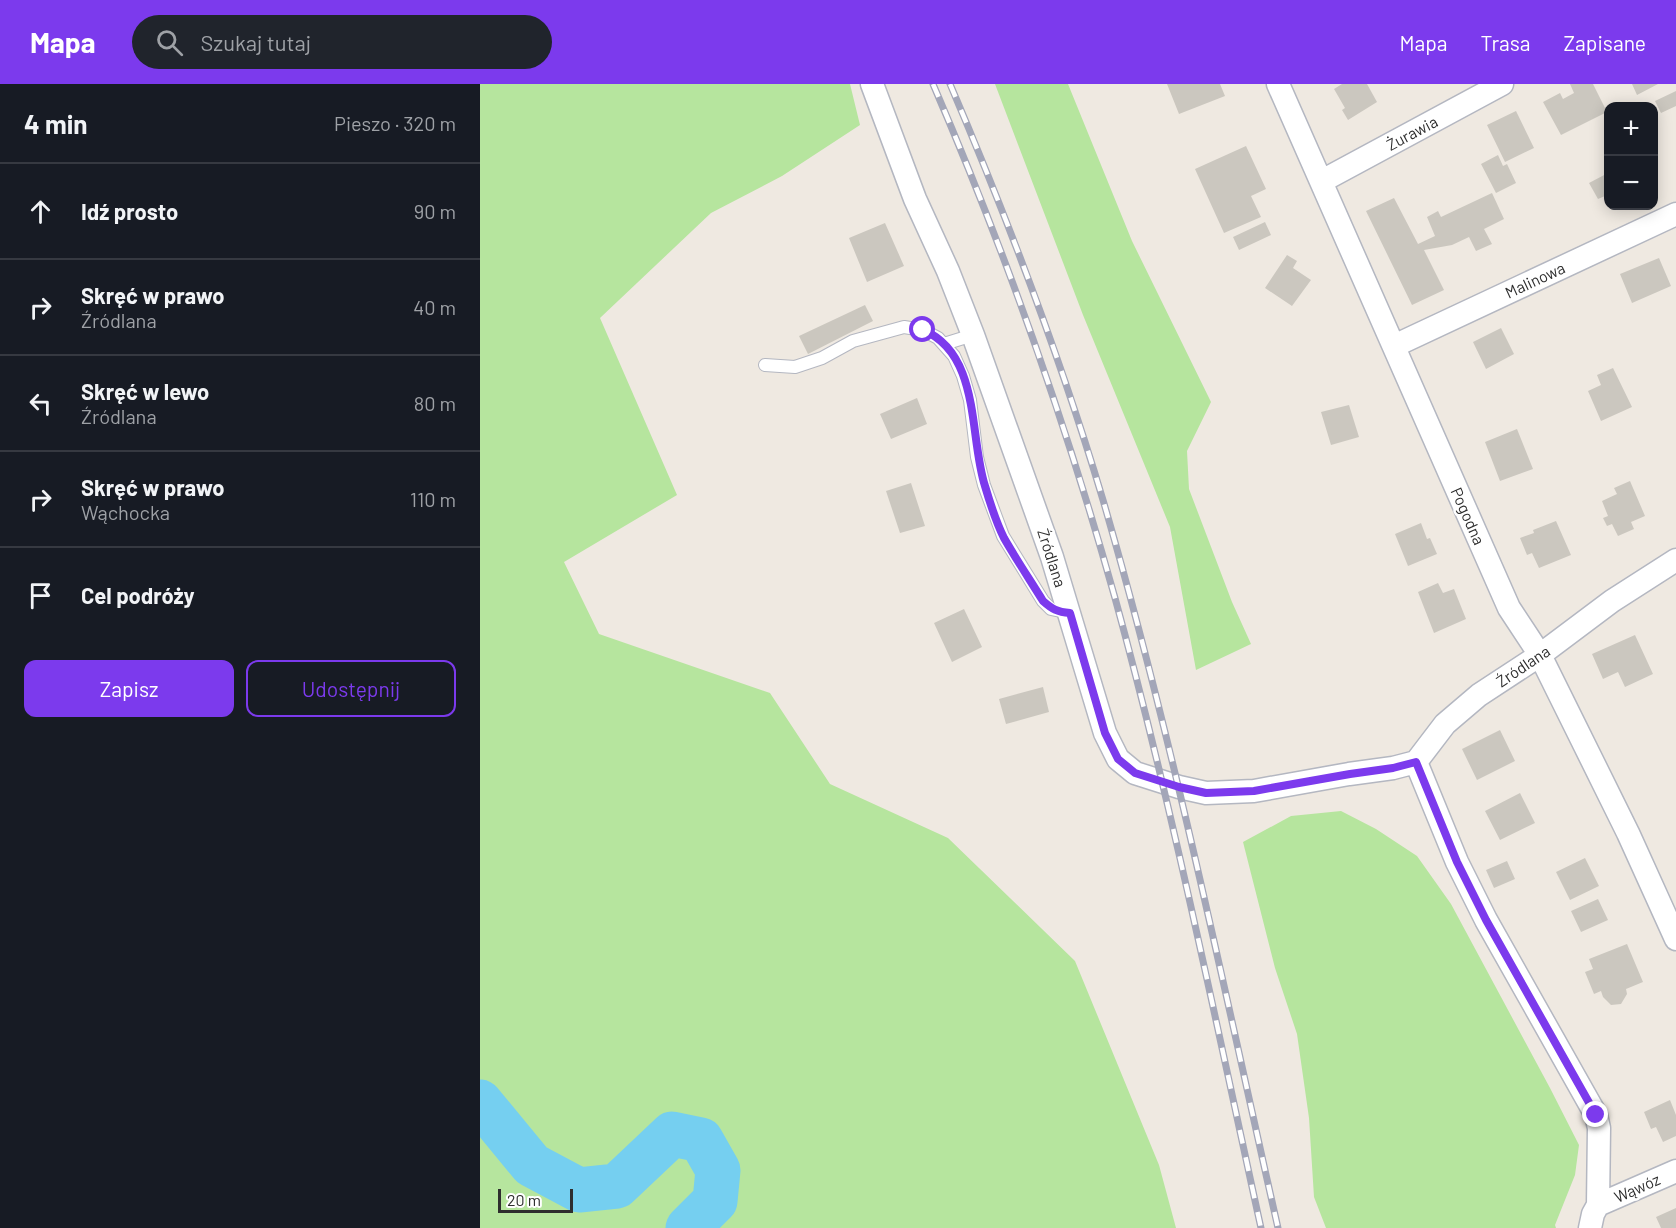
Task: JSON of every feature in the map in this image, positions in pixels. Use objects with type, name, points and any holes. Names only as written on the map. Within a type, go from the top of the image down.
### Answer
[{"type":"street","name":"Źródlana","points":[[872,84],[915,199],[948,271],[1052,557],[1105,733],[1118,759],[1135,773],[1206,793],[1235,792],[1254,791],[1393,768],[1416,762],[1457,712],[1540,655],[1612,601],[1676,560]]},
{"type":"street","name":"Pogodna","points":[[1278,84],[1509,608],[1540,655],[1628,832],[1676,939]]},
{"type":"street","name":"Żurawia","points":[[1322,181],[1502,84]]},
{"type":"street","name":"Malinowa","points":[[1394,346],[1676,214]]},
{"type":"street","points":[[1416,762],[1457,862],[1481,910],[1596,1115],[1599,1128],[1598,1205],[1590,1228]]},
{"type":"street","name":"Wąwóz","points":[[1598,1205],[1676,1171]]},
{"type":"lane","points":[[765,364],[795,367],[822,358],[854,341],[904,327],[928,333],[944,344],[954,356],[966,384],[984,485],[1003,536],[1043,601],[1051,609],[1070,613]]},
{"type":"lane","points":[[944,344],[972,335]]},
{"type":"green space","points":[[480,84],[850,84],[860,125],[782,176],[711,213],[600,318],[677,495],[564,562],[599,634],[770,693],[830,784],[948,838],[1075,961],[1159,1165],[1176,1228],[480,1228]]},
{"type":"green space","points":[[995,84],[1068,84],[1132,241],[1211,402],[1187,451],[1189,489],[1232,602],[1251,644],[1196,670],[1170,527],[1083,315]]},
{"type":"green space","points":[[1341,811],[1376,829],[1417,856],[1451,904],[1550,1088],[1579,1145],[1575,1175],[1555,1225],[1556,1228],[1326,1228],[1314,1197],[1309,1118],[1297,1034],[1275,968],[1243,842],[1291,816]]},
{"type":"building","points":[[1167,84],[1220,84],[1225,96],[1179,114]]},
{"type":"building","points":[[1342,84],[1367,84],[1377,102],[1348,120],[1342,110],[1345,108],[1334,89]]},
{"type":"building","points":[[1570,84],[1593,84],[1604,106],[1604,114],[1561,135],[1543,102],[1560,93],[1563,99],[1574,93]]},
{"type":"building","points":[[1632,84],[1658,84],[1637,95]]},
{"type":"building","points":[[1676,91],[1676,106],[1661,113],[1658,102],[1655,101]]},
{"type":"building","points":[[1516,111],[1534,148],[1505,162],[1487,125]]},
{"type":"building","points":[[1246,146],[1266,189],[1251,196],[1261,217],[1224,233],[1195,169]]},
{"type":"building","points":[[1498,155],[1503,166],[1507,164],[1516,183],[1496,193],[1481,164]]},
{"type":"building","points":[[1604,175],[1604,196],[1598,199],[1589,183]]},
{"type":"building","points":[[1492,193],[1504,219],[1484,229],[1492,244],[1476,251],[1469,237],[1452,245],[1424,250],[1444,290],[1412,305],[1366,211],[1394,198],[1418,244],[1435,236],[1427,217],[1438,211],[1441,217]]},
{"type":"building","points":[[1265,222],[1271,235],[1239,250],[1233,237]]},
{"type":"building","points":[[885,223],[904,266],[867,282],[849,238]]},
{"type":"building","points":[[1287,255],[1297,261],[1293,268],[1311,280],[1292,306],[1265,288]]},
{"type":"building","points":[[1659,258],[1671,286],[1632,303],[1620,274]]},
{"type":"building","points":[[865,305],[873,321],[808,354],[799,336]]},
{"type":"building","points":[[1501,328],[1514,354],[1486,369],[1473,342]]},
{"type":"building","points":[[1613,368],[1632,407],[1601,421],[1588,391],[1601,385],[1597,375]]},
{"type":"building","points":[[917,398],[927,424],[891,439],[880,414]]},
{"type":"building","points":[[1349,405],[1359,437],[1331,445],[1321,412]]},
{"type":"building","points":[[1517,429],[1533,469],[1500,481],[1485,442]]},
{"type":"building","points":[[1630,481],[1645,516],[1631,522],[1634,529],[1618,536],[1612,524],[1607,526],[1603,518],[1608,516],[1602,501],[1617,494],[1614,488]]},
{"type":"building","points":[[911,483],[925,526],[900,533],[886,491]]},
{"type":"building","points":[[1556,521],[1571,555],[1539,568],[1532,553],[1527,555],[1520,538]]},
{"type":"building","points":[[1421,523],[1427,539],[1430,538],[1437,554],[1408,566],[1395,534]]},
{"type":"building","points":[[1438,583],[1443,593],[1454,589],[1466,619],[1434,633],[1418,592]]},
{"type":"building","points":[[964,609],[982,647],[952,662],[934,623]]},
{"type":"building","points":[[1635,635],[1653,674],[1625,687],[1618,672],[1603,679],[1592,654]]},
{"type":"building","points":[[1043,687],[1049,712],[1006,724],[999,699]]},
{"type":"building","points":[[1500,730],[1515,761],[1477,780],[1462,749]]},
{"type":"building","points":[[1520,793],[1535,823],[1500,840],[1485,811]]},
{"type":"building","points":[[1585,858],[1599,886],[1570,900],[1556,872]]},
{"type":"building","points":[[1507,861],[1515,879],[1494,888],[1486,870]]},
{"type":"building","points":[[1598,899],[1608,920],[1581,932],[1571,911]]},
{"type":"building","points":[[1627,944],[1643,982],[1626,989],[1627,994],[1621,1004],[1611,1005],[1603,997],[1601,991],[1594,994],[1585,972],[1593,969],[1589,959]]},
{"type":"building","points":[[1670,1100],[1676,1115],[1676,1136],[1663,1142],[1656,1127],[1651,1129],[1644,1112]]},
{"type":"building","points":[[1676,1208],[1676,1228],[1661,1228],[1656,1217]]},
{"type":"waterway","points":[[480,1102],[532,1165],[579,1190],[617,1186],[672,1134],[701,1140],[718,1170],[715,1201],[688,1228]]},
{"type":"railway","points":[[933,84],[985,210],[1033,338],[1076,467],[1115,598],[1174,833],[1261,1228]]},
{"type":"railway","points":[[950,84],[1032,290],[1070,395],[1103,500],[1175,771],[1278,1228]]},
{"type":"route","points":[[923,330],[938,338],[954,356],[959,366],[970,400],[984,485],[1003,536],[1043,601],[1051,609],[1070,613],[1105,733],[1114,753],[1123,765],[1135,773],[1206,793],[1254,791],[1393,768],[1416,762],[1457,862],[1486,920],[1596,1115]]}]
